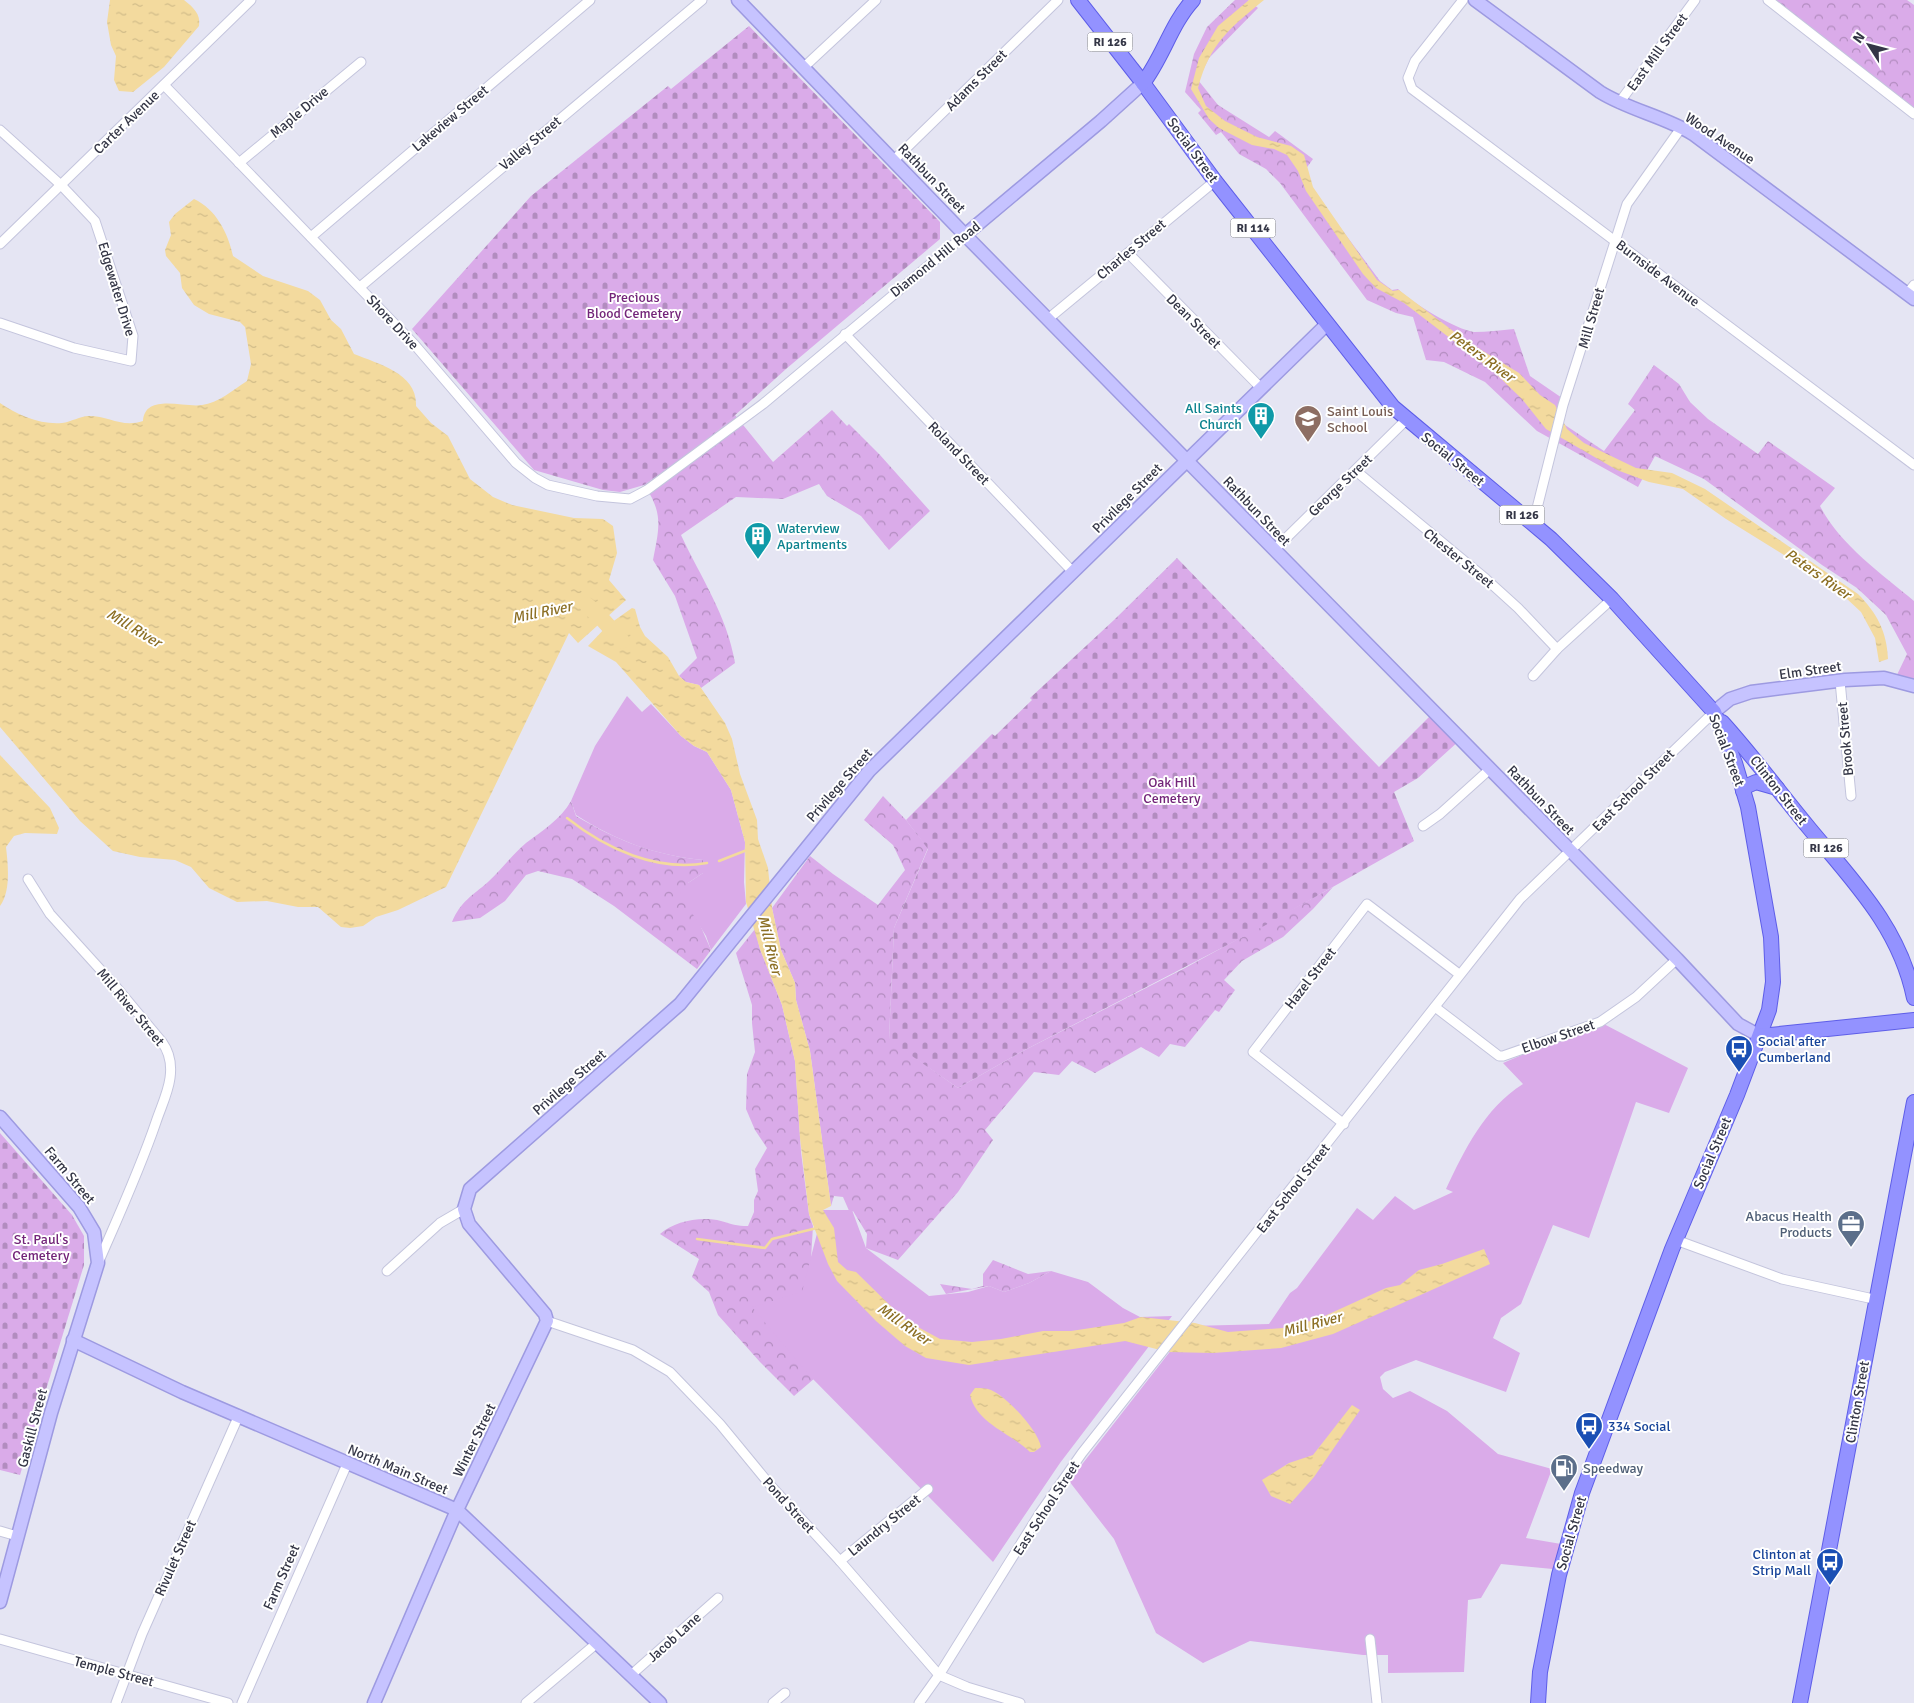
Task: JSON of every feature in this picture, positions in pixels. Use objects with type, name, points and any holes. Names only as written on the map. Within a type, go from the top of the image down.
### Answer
[{"type":"main road","name":"Rathbun Street","points":[[738,0],[965,235],[1119,389],[1274,550],[1677,959],[1738,1024],[1760,1036]]},
{"type":"main road","name":"Social Street","points":[[1078,0],[1372,382],[1406,420],[1533,524],[1612,600],[1714,712],[1735,763],[1743,791],[1756,842],[1771,945],[1772,996],[1760,1036],[1676,1240],[1592,1463],[1558,1575],[1540,1672],[1538,1703]]},
{"type":"main road","name":"Diamond Hill Road","points":[[965,235],[1101,121],[1143,83],[1152,71],[1183,10],[1193,0]]},
{"type":"main road","name":"Wood Avenue","points":[[1476,0],[1619,104],[1692,134],[1912,293]]},
{"type":"main road","name":"Privilege Street","points":[[464,1209],[466,1198],[474,1185],[680,1004],[870,770],[1186,460],[1328,324]]},
{"type":"main road","name":"Elm Street","points":[[1714,712],[1730,699],[1751,692],[1840,681],[1884,678],[1914,686]]},
{"type":"main road","name":"Clinton Street","points":[[1714,712],[1874,906],[1890,930],[1904,962],[1914,998]]},
{"type":"main road","points":[[1743,791],[1756,782],[1778,789]]},
{"type":"main road","points":[[1760,1036],[1914,1020]]},
{"type":"main road","name":"Clinton Street","points":[[1800,1703],[1872,1322],[1878,1300],[1897,1180],[1914,1102]]},
{"type":"main road","name":"Farm Street","points":[[0,1117],[82,1211],[96,1241],[98,1263]]},
{"type":"main road","points":[[464,1209],[469,1224],[545,1314],[547,1321]]},
{"type":"main road","name":"Gaskill Street","points":[[0,1602],[16,1536],[73,1340],[98,1263]]},
{"type":"main road","name":"Winter Street","points":[[374,1703],[457,1510],[547,1321]]},
{"type":"main road","name":"North Main Street","points":[[73,1340],[182,1392],[457,1510],[657,1702]]},
{"type":"street","name":"Carter Avenue","points":[[0,244],[251,0]]},
{"type":"street","name":"Lakeview Street","points":[[311,237],[590,0]]},
{"type":"street","name":"Valley Street","points":[[360,287],[702,0]]},
{"type":"street","points":[[803,68],[876,0]]},
{"type":"street","name":"Adams Street","points":[[894,160],[1058,0]]},
{"type":"street","name":"Burnside Avenue","points":[[1463,0],[1415,61],[1408,78],[1412,89],[1914,465]]},
{"type":"street","name":"East Mill Street","points":[[1619,104],[1695,0]]},
{"type":"street","points":[[1768,0],[1914,114]]},
{"type":"street","name":"Maple Drive","points":[[239,163],[361,62]]},
{"type":"street","name":"Shore Drive","points":[[164,85],[414,344],[516,463],[535,478],[548,485],[606,498],[630,499],[647,490]]},
{"type":"street","name":"Mill Street","points":[[1533,524],[1563,405],[1627,204],[1681,128]]},
{"type":"street","points":[[0,130],[61,186]]},
{"type":"street","name":"Charles Street","points":[[1048,319],[1216,181]]},
{"type":"street","name":"Edgewater Drive","points":[[0,323],[74,348],[131,361],[133,336],[98,228],[90,215],[61,186]]},
{"type":"street","name":"Diamond Hill Road","points":[[647,490],[763,404],[965,235]]},
{"type":"street","name":"Dean Street","points":[[1128,253],[1261,388]]},
{"type":"street","name":"Roland Street","points":[[845,334],[1073,572]]},
{"type":"street","name":"George Street","points":[[1274,550],[1406,420]]},
{"type":"street","name":"Chester Street","points":[[1356,471],[1486,579],[1518,608],[1557,649]]},
{"type":"street","points":[[1533,676],[1557,649],[1612,600]]},
{"type":"street","name":"Brook Street","points":[[1840,681],[1851,796]]},
{"type":"street","name":"East School Street","points":[[919,1703],[939,1675],[1050,1499],[1082,1453],[1344,1124],[1459,974],[1520,899],[1714,712]]},
{"type":"street","points":[[1424,826],[1440,814],[1490,768]]},
{"type":"street","name":"Mill River Street","points":[[28,879],[50,914],[117,988],[162,1042],[168,1051],[170,1060],[167,1093],[142,1161],[98,1263]]},
{"type":"street","name":"Hazel Street","points":[[1344,1124],[1253,1052],[1259,1044],[1367,904],[1459,974]]},
{"type":"street","name":"Elbow Street","points":[[1435,1007],[1499,1056],[1503,1056],[1600,1022],[1636,997],[1677,959]]},
{"type":"street","points":[[387,1271],[440,1223],[464,1209]]},
{"type":"street","points":[[1676,1240],[1782,1279],[1878,1300]]},
{"type":"street","name":"Pond Street","points":[[547,1321],[633,1350],[670,1372],[720,1424],[771,1486],[840,1561],[939,1675],[967,1687],[1020,1703]]},
{"type":"street","name":"Rivulet Street","points":[[116,1703],[125,1675],[238,1415]]},
{"type":"street","name":"Farm Street","points":[[242,1703],[347,1464]]},
{"type":"street","name":"Laundry Street","points":[[840,1561],[928,1489]]},
{"type":"street","points":[[0,1531],[16,1536]]},
{"type":"street","name":"Jacob Lane","points":[[631,1675],[718,1598]]},
{"type":"street","name":"Temple Street","points":[[0,1639],[228,1703]]},
{"type":"street","points":[[1370,1639],[1377,1703]]},
{"type":"street","points":[[526,1703],[597,1643]]},
{"type":"street","points":[[774,1703],[785,1693]]},
{"type":"green space","points":[[1235,0],[1248,0],[1258,8],[1209,58],[1198,80],[1218,105],[1269,137],[1275,131],[1313,159],[1305,170],[1311,188],[1380,281],[1392,290],[1398,289],[1434,315],[1466,330],[1479,332],[1514,329],[1530,376],[1565,400],[1562,423],[1604,451],[1635,410],[1628,404],[1654,365],[1679,384],[1690,402],[1708,419],[1758,454],[1768,441],[1835,488],[1820,506],[1828,520],[1862,558],[1914,601],[1914,684],[1895,679],[1907,654],[1886,615],[1857,588],[1822,565],[1704,479],[1655,456],[1638,487],[1537,431],[1485,382],[1444,362],[1426,360],[1413,317],[1396,313],[1367,300],[1280,183],[1266,169],[1239,154],[1221,132],[1216,135],[1198,113],[1201,110],[1185,92],[1194,54],[1207,27]]},
{"type":"green space","points":[[1769,0],[1907,0],[1914,5],[1914,112]]},
{"type":"green space","name":"Precious Blood Cemetery","points":[[749,26],[940,222],[940,239],[786,369],[702,445],[644,485],[620,492],[603,490],[534,470],[412,329],[531,196],[668,86],[671,89]]},
{"type":"green space","points":[[832,410],[880,455],[930,511],[889,550],[861,516],[827,496],[819,484],[783,499],[736,497],[681,535],[720,613],[735,663],[701,688],[699,685],[686,682],[679,676],[697,658],[675,596],[653,560],[658,521],[655,504],[644,485],[702,445],[735,415],[773,462]]},
{"type":"green space","name":"Oak Hill Cemetery","points":[[1177,558],[1379,767],[1432,714],[1460,740],[1418,778],[1394,792],[1414,841],[1264,926],[1021,1052],[958,1088],[889,1040],[894,928],[928,849],[906,820],[992,734],[995,736],[1032,700],[1030,698]]},
{"type":"green space","points":[[627,696],[642,712],[651,704],[681,736],[694,746],[707,752],[731,790],[745,842],[744,882],[746,904],[711,950],[706,936],[680,893],[688,883],[703,873],[703,860],[668,855],[621,839],[576,815],[571,801],[595,746]]},
{"type":"green space","points":[[883,796],[906,820],[928,848],[894,928],[889,1039],[958,1088],[1021,1052],[1185,968],[1333,887],[1283,937],[1242,961],[1224,980],[1235,990],[1219,1012],[1215,1010],[1185,1047],[1170,1044],[1159,1057],[1141,1047],[1095,1073],[1072,1061],[1059,1075],[1034,1072],[985,1130],[993,1140],[958,1192],[898,1260],[866,1248],[867,1234],[853,1211],[850,1213],[843,1197],[834,1196],[831,1206],[810,1051],[796,1000],[795,983],[781,950],[772,908],[810,856],[878,905],[905,870],[893,845],[864,820]]},
{"type":"green space","points":[[571,801],[576,816],[622,840],[668,855],[703,860],[703,873],[688,883],[697,918],[711,950],[697,969],[614,906],[572,879],[538,871],[526,875],[505,901],[480,918],[452,922],[467,899],[488,882],[526,843],[557,819]]},
{"type":"green space","points":[[755,929],[760,949],[782,1005],[795,1061],[801,1152],[809,1214],[813,1226],[811,1259],[815,1378],[794,1396],[760,1362],[718,1315],[709,1292],[692,1277],[699,1259],[660,1234],[673,1226],[697,1219],[748,1226],[754,1212],[754,1200],[758,1191],[755,1169],[767,1148],[755,1130],[746,1109],[747,1074],[755,1052],[752,1005],[736,953]]},
{"type":"green space","points":[[1600,1022],[1688,1068],[1669,1113],[1636,1102],[1589,1238],[1553,1225],[1521,1304],[1501,1318],[1493,1338],[1520,1353],[1506,1392],[1416,1360],[1385,1372],[1380,1377],[1383,1389],[1393,1398],[1410,1391],[1447,1411],[1498,1454],[1552,1469],[1526,1538],[1567,1545],[1563,1570],[1501,1564],[1481,1598],[1468,1600],[1464,1672],[1388,1673],[1388,1655],[1363,1655],[1250,1641],[1203,1663],[1156,1633],[1114,1539],[1069,1481],[1190,1326],[1269,1324],[1290,1293],[1297,1288],[1357,1208],[1373,1220],[1395,1196],[1414,1210],[1453,1192],[1446,1189],[1477,1131],[1497,1105],[1523,1084],[1503,1063]]},
{"type":"green space","name":"St. Paul's Cemetery","points":[[0,1133],[72,1215],[84,1236],[84,1265],[20,1475],[0,1470]]},
{"type":"green space","points":[[823,1210],[852,1210],[866,1248],[929,1296],[968,1292],[989,1286],[1004,1292],[1029,1283],[1051,1271],[1088,1282],[1123,1308],[1140,1317],[1172,1316],[1060,1463],[993,1562],[809,1375],[752,1307],[802,1292]]},
{"type":"green space","points":[[993,1260],[1028,1274],[1051,1271],[1029,1283],[1004,1292],[989,1286],[946,1294],[940,1284],[972,1289],[983,1286],[983,1274]]},
{"type":"water","points":[[110,0],[184,0],[198,14],[199,18],[199,26],[164,67],[133,92],[119,91],[114,80],[116,56],[111,45],[107,22]]},
{"type":"water","name":"Peters River","points":[[1249,0],[1264,0],[1231,28],[1215,48],[1203,72],[1198,88],[1206,106],[1225,121],[1257,137],[1291,146],[1304,155],[1313,187],[1377,280],[1393,291],[1399,290],[1465,340],[1519,373],[1540,395],[1555,405],[1567,429],[1584,443],[1636,468],[1672,473],[1705,489],[1858,594],[1871,608],[1880,624],[1886,640],[1888,659],[1879,662],[1875,638],[1861,612],[1831,584],[1726,519],[1683,489],[1649,482],[1617,470],[1546,429],[1522,399],[1493,371],[1404,303],[1376,288],[1363,274],[1306,191],[1298,171],[1287,155],[1274,149],[1252,145],[1219,128],[1209,119],[1191,89],[1199,58],[1218,26]]},
{"type":"water","points":[[194,199],[202,203],[215,215],[228,239],[233,256],[263,276],[308,291],[320,300],[331,320],[341,329],[354,354],[385,366],[404,378],[411,386],[415,395],[416,406],[431,423],[448,436],[470,479],[493,497],[512,505],[574,518],[603,519],[613,526],[617,553],[609,580],[626,600],[578,643],[569,633],[446,887],[398,910],[376,917],[363,926],[341,927],[318,907],[298,907],[267,901],[237,902],[209,888],[191,867],[175,860],[140,857],[113,851],[80,821],[0,727],[0,403],[38,421],[62,423],[89,416],[135,423],[143,421],[145,412],[158,404],[208,404],[225,396],[247,381],[251,364],[245,327],[240,322],[209,314],[194,305],[182,288],[180,273],[166,256],[165,250],[171,235],[169,222],[175,214]]},
{"type":"water","points":[[632,608],[635,609],[640,627],[645,636],[668,657],[679,676],[686,682],[699,685],[725,723],[732,739],[740,774],[757,820],[758,839],[768,868],[772,908],[781,950],[795,983],[796,1000],[810,1051],[831,1206],[823,1210],[834,1228],[838,1262],[847,1270],[856,1272],[905,1320],[940,1339],[972,1342],[1043,1331],[1071,1331],[1124,1323],[1141,1317],[1195,1323],[1228,1332],[1283,1328],[1318,1319],[1386,1288],[1400,1285],[1419,1270],[1484,1249],[1490,1264],[1333,1334],[1281,1348],[1213,1353],[1168,1352],[1125,1341],[969,1365],[926,1358],[905,1346],[876,1321],[837,1281],[828,1264],[809,1214],[800,1138],[795,1061],[782,1005],[760,949],[746,902],[745,842],[731,790],[707,752],[694,746],[681,736],[616,662],[588,646],[608,625]]},
{"type":"water","points":[[0,755],[50,808],[59,828],[57,834],[25,833],[14,836],[6,847],[7,885],[6,893],[0,906]]},
{"type":"water","points":[[975,1388],[991,1390],[1005,1399],[1028,1423],[1039,1440],[1041,1447],[1034,1452],[1030,1452],[987,1421],[974,1405],[970,1395]]},
{"type":"water","points":[[1352,1405],[1360,1410],[1314,1477],[1290,1504],[1271,1496],[1262,1480],[1289,1463],[1313,1455]]},
{"type":"waterway","name":"Mill River","points":[[587,605],[622,641]]},
{"type":"waterway","points":[[567,818],[598,839],[633,856],[670,864],[707,863]]},
{"type":"waterway","points":[[719,861],[747,850]]},
{"type":"waterway","points":[[697,1239],[765,1248],[772,1239],[817,1228]]},
{"type":"place","name":"All Saints Church","points":[[1261,440]]},
{"type":"place","name":"Saint Louis School","points":[[1308,443]]},
{"type":"place","name":"Waterview Apartments","points":[[758,560]]},
{"type":"place","name":"Social after Cumberland","points":[[1739,1073]]},
{"type":"place","name":"Abacus Health Products","points":[[1851,1248]]},
{"type":"place","name":"334 Social","points":[[1589,1450]]},
{"type":"place","name":"Speedway","points":[[1564,1492]]},
{"type":"place","name":"Clinton at Strip Mall","points":[[1830,1586]]}]
